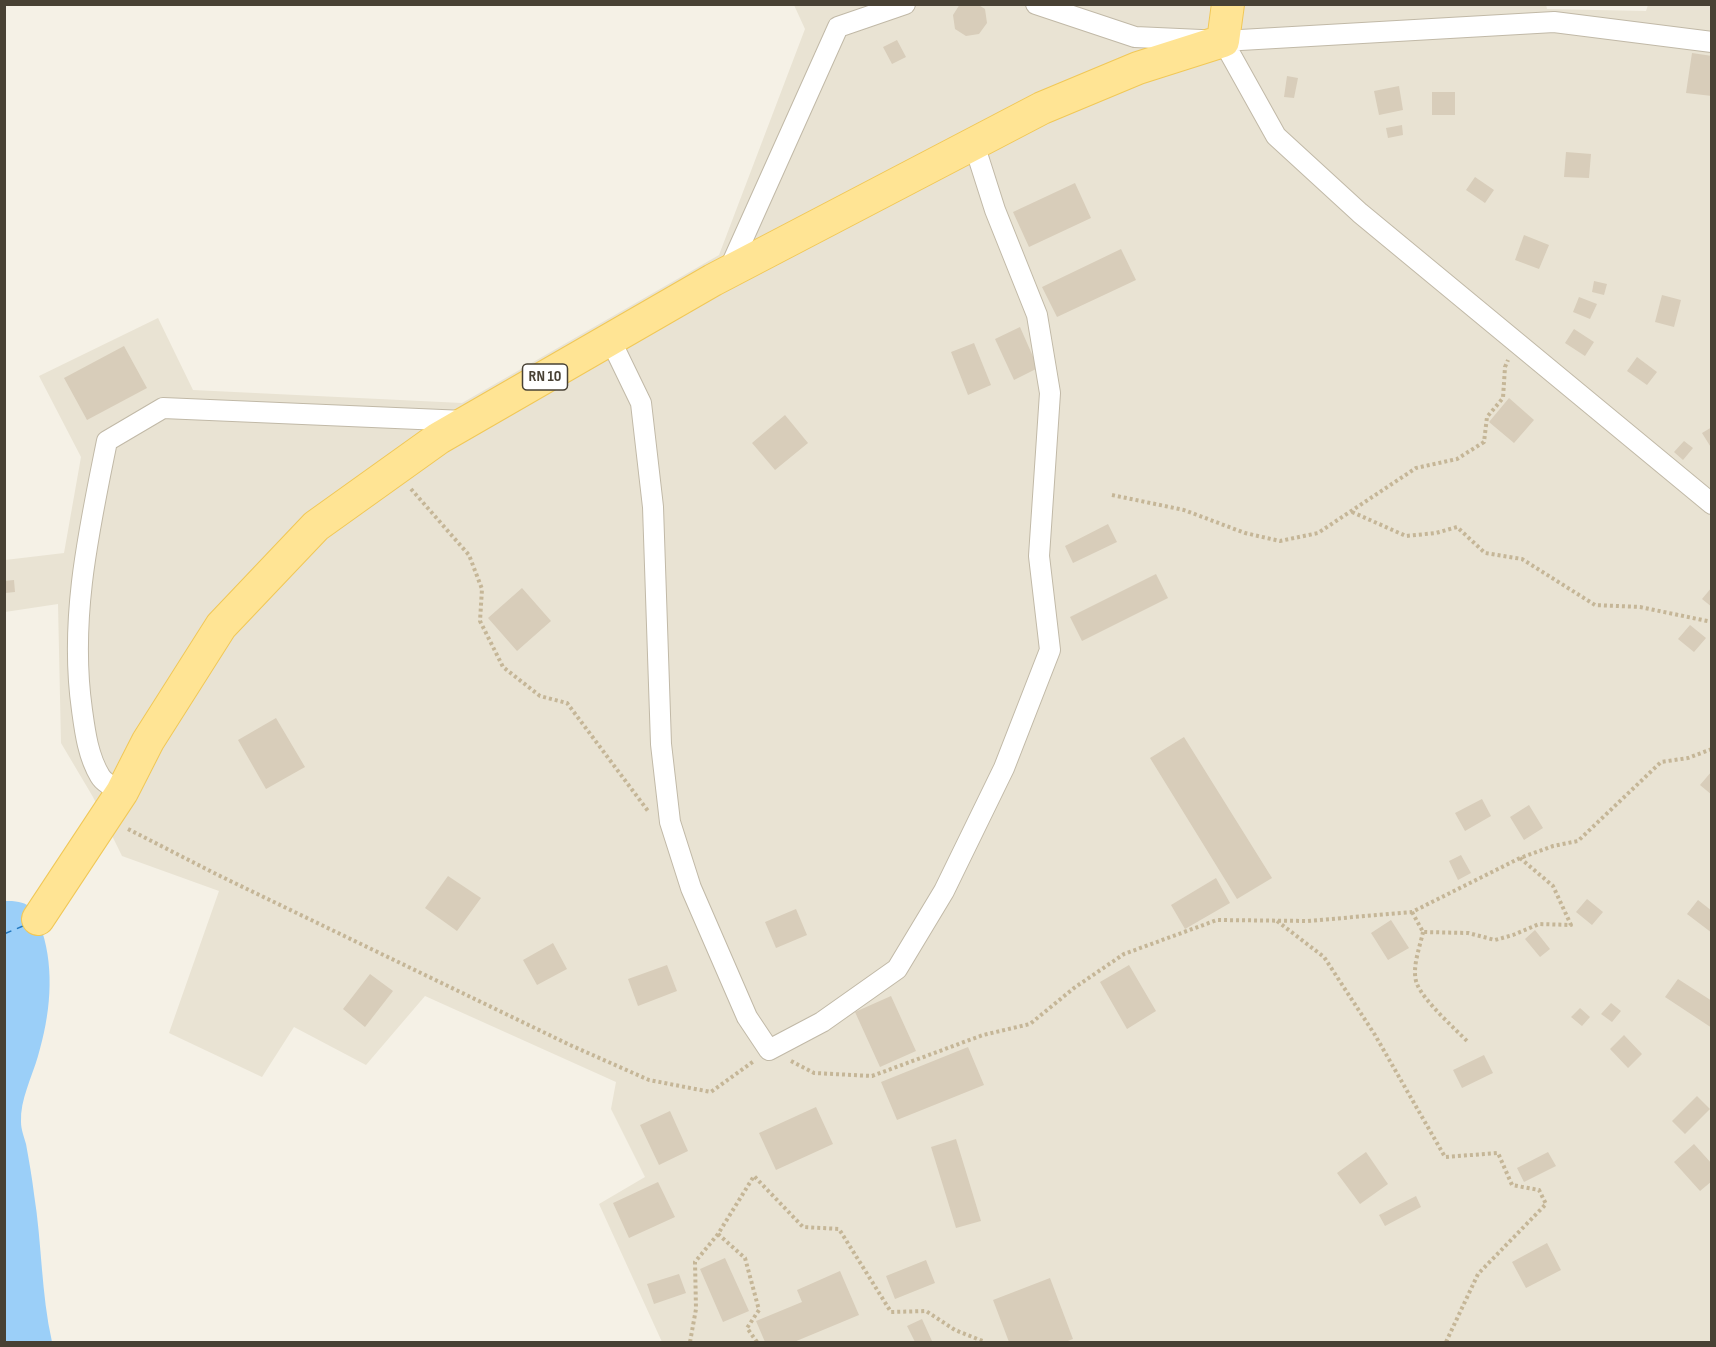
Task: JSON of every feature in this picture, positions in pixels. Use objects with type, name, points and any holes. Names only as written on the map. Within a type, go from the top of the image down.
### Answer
[{"type":"main road","points":[[1223,41],[1228,4]]},
{"type":"main road","name":"RN 10","points":[[38,920],[122,792],[148,741],[221,626],[316,526],[439,438],[727,273],[1042,108],[1128,73],[1223,41]]},
{"type":"street","points":[[727,273],[838,27],[905,4]]},
{"type":"street","points":[[1036,4],[1135,38],[1223,41],[1554,22],[1712,42]]},
{"type":"street","points":[[1223,41],[1276,136],[1360,213],[1712,504]]},
{"type":"street","points":[[610,339],[641,403],[653,507],[661,744],[670,822],[691,888],[747,1017],[769,1050],[822,1022],[897,969],[944,891],[1004,768],[1050,650],[1039,556],[1050,393],[1037,315],[995,210],[974,144]]},
{"type":"street","points":[[122,792],[100,778],[86,740],[77,676],[80,589],[90,524],[107,441],[163,408],[468,421]]},
{"type":"path","points":[[1112,495],[1184,510],[1245,533],[1280,541],[1318,532],[1352,512],[1416,468],[1457,459],[1484,442],[1487,417],[1503,398],[1504,367],[1517,343]]},
{"type":"path","points":[[394,470],[469,555],[482,589],[480,621],[503,667],[540,696],[567,703],[642,806],[675,839]]},
{"type":"path","points":[[1352,512],[1406,536],[1436,533],[1457,527],[1485,553],[1522,559],[1595,605],[1640,607],[1712,622]]},
{"type":"path","points":[[1423,932],[1468,933],[1495,940],[1539,924],[1571,925],[1553,886],[1520,858]]},
{"type":"path","points":[[1412,912],[1423,932],[1415,965],[1417,984],[1432,1005],[1468,1042]]},
{"type":"path","points":[[1277,921],[1324,957],[1375,1035],[1445,1157],[1498,1153],[1512,1185],[1539,1190],[1546,1204],[1478,1274],[1446,1342]]},
{"type":"path","points":[[690,1342],[696,1310],[695,1262],[718,1234],[754,1176],[803,1227],[839,1229],[891,1312],[926,1311],[955,1330],[985,1342]]},
{"type":"path","points":[[718,1234],[745,1258],[759,1310],[747,1328],[756,1342]]},
{"type":"shaded area","points":[[1546,4],[1547,9],[1646,11],[1648,5],[1711,5],[1711,1342],[662,1342],[599,1204],[645,1177],[611,1109],[616,1082],[425,996],[366,1065],[294,1027],[262,1077],[169,1033],[219,891],[122,856],[93,797],[61,743],[58,604],[5,612],[5,560],[64,553],[81,457],[39,376],[158,318],[193,390],[462,403],[719,255],[805,29],[794,5]]},
{"type":"water","points":[[4,901],[20,902],[33,911],[42,931],[49,962],[46,1025],[24,1097],[21,1122],[32,1181],[52,1342],[5,1342]]},
{"type":"building","points":[[960,4],[977,4],[985,9],[987,23],[979,34],[966,36],[955,29],[953,15]]},
{"type":"building","points":[[897,40],[906,57],[892,64],[883,47]]},
{"type":"building","points":[[1692,53],[1712,56],[1712,96],[1686,93]]},
{"type":"building","points":[[1287,76],[1298,78],[1294,98],[1284,97]]},
{"type":"building","points":[[1399,86],[1403,110],[1379,115],[1374,91]]},
{"type":"building","points":[[1432,92],[1455,92],[1455,115],[1432,115]]},
{"type":"building","points":[[1402,125],[1403,135],[1388,138],[1386,128]]},
{"type":"building","points":[[1566,152],[1591,154],[1589,178],[1564,177]]},
{"type":"building","points":[[1475,177],[1494,190],[1485,203],[1466,190]]},
{"type":"building","points":[[1075,183],[1091,218],[1029,247],[1013,212]]},
{"type":"building","points":[[1524,235],[1549,245],[1539,269],[1515,260]]},
{"type":"building","points":[[1121,249],[1136,280],[1057,317],[1042,287]]},
{"type":"building","points":[[1594,281],[1607,284],[1604,295],[1592,292]]},
{"type":"building","points":[[1662,295],[1681,300],[1674,327],[1655,322]]},
{"type":"building","points":[[1579,297],[1597,304],[1590,319],[1573,312]]},
{"type":"building","points":[[1020,327],[1038,368],[1014,380],[995,339]]},
{"type":"building","points":[[1574,329],[1594,342],[1585,356],[1565,343]]},
{"type":"building","points":[[974,343],[991,385],[968,395],[951,352]]},
{"type":"building","points":[[124,346],[147,388],[87,420],[64,378]]},
{"type":"building","points":[[1637,357],[1657,372],[1647,385],[1627,371]]},
{"type":"building","points":[[1509,398],[1534,420],[1514,443],[1489,422]]},
{"type":"building","points":[[785,415],[808,443],[775,470],[752,443]]},
{"type":"building","points":[[1712,427],[1712,449],[1702,433]]},
{"type":"building","points":[[1684,441],[1693,448],[1683,460],[1674,452]]},
{"type":"building","points":[[1108,524],[1117,542],[1073,563],[1065,546]]},
{"type":"building","points":[[1156,574],[1168,598],[1082,641],[1070,617]]},
{"type":"building","points":[[14,580],[15,592],[5,593],[4,581]]},
{"type":"building","points":[[1712,587],[1712,607],[1702,599]]},
{"type":"building","points":[[522,588],[551,621],[517,651],[488,618]]},
{"type":"building","points":[[1690,625],[1706,638],[1694,652],[1678,639]]},
{"type":"building","points":[[276,718],[305,767],[266,789],[238,740]]},
{"type":"building","points":[[1184,737],[1272,878],[1237,899],[1150,758]]},
{"type":"building","points":[[1712,771],[1712,795],[1700,785]]},
{"type":"building","points":[[1482,799],[1491,816],[1465,831],[1455,813]]},
{"type":"building","points":[[1529,805],[1543,828],[1524,840],[1510,817]]},
{"type":"building","points":[[1461,855],[1471,873],[1458,880],[1449,861]]},
{"type":"building","points":[[448,876],[481,898],[457,931],[425,908]]},
{"type":"building","points":[[1216,878],[1230,903],[1185,929],[1171,905]]},
{"type":"building","points":[[1587,899],[1603,912],[1592,925],[1576,912]]},
{"type":"building","points":[[1698,900],[1712,911],[1712,933],[1687,914]]},
{"type":"building","points":[[796,909],[807,935],[776,948],[765,922]]},
{"type":"building","points":[[1391,920],[1409,948],[1388,960],[1371,933]]},
{"type":"building","points":[[1535,930],[1550,949],[1540,957],[1525,939]]},
{"type":"building","points":[[553,943],[567,969],[537,985],[523,960]]},
{"type":"building","points":[[667,965],[677,991],[638,1006],[628,979]]},
{"type":"building","points":[[1129,965],[1156,1011],[1127,1029],[1100,982]]},
{"type":"building","points":[[370,974],[393,991],[365,1027],[343,1009]]},
{"type":"building","points":[[1678,979],[1712,1001],[1712,1028],[1665,997]]},
{"type":"building","points":[[891,996],[916,1051],[880,1067],[855,1012]]},
{"type":"building","points":[[1611,1003],[1621,1011],[1612,1022],[1601,1014]]},
{"type":"building","points":[[1580,1008],[1590,1017],[1582,1026],[1571,1017]]},
{"type":"building","points":[[1624,1035],[1642,1054],[1628,1068],[1610,1049]]},
{"type":"building","points":[[968,1047],[984,1085],[897,1120],[881,1082]]},
{"type":"building","points":[[1484,1055],[1493,1073],[1462,1088],[1453,1070]]},
{"type":"building","points":[[1697,1096],[1710,1109],[1685,1134],[1672,1121]]},
{"type":"building","points":[[816,1107],[833,1144],[776,1170],[759,1133]]},
{"type":"building","points":[[670,1111],[688,1151],[659,1165],[640,1125]]},
{"type":"building","points":[[956,1139],[981,1221],[956,1228],[931,1147]]},
{"type":"building","points":[[1694,1144],[1712,1164],[1712,1181],[1700,1191],[1674,1162]]},
{"type":"building","points":[[1366,1152],[1388,1184],[1360,1204],[1337,1173]]},
{"type":"building","points":[[1548,1152],[1556,1166],[1524,1182],[1517,1168]]},
{"type":"building","points":[[658,1182],[675,1217],[629,1238],[613,1203]]},
{"type":"building","points":[[1416,1196],[1421,1207],[1385,1226],[1379,1215]]},
{"type":"building","points":[[1547,1243],[1561,1270],[1526,1288],[1512,1262]]},
{"type":"building","points":[[725,1258],[749,1311],[723,1322],[700,1269]]},
{"type":"building","points":[[926,1260],[935,1283],[895,1299],[886,1276]]},
{"type":"building","points":[[840,1271],[859,1315],[794,1342],[765,1342],[756,1321],[802,1302],[797,1290]]},
{"type":"building","points":[[679,1274],[686,1293],[654,1304],[647,1284]]},
{"type":"building","points":[[1050,1278],[1073,1339],[1065,1342],[1009,1342],[993,1300]]},
{"type":"building","points":[[922,1319],[932,1341],[915,1342],[907,1326]]},
{"type":"ferry route","points":[[4,934],[23,926]]}]
